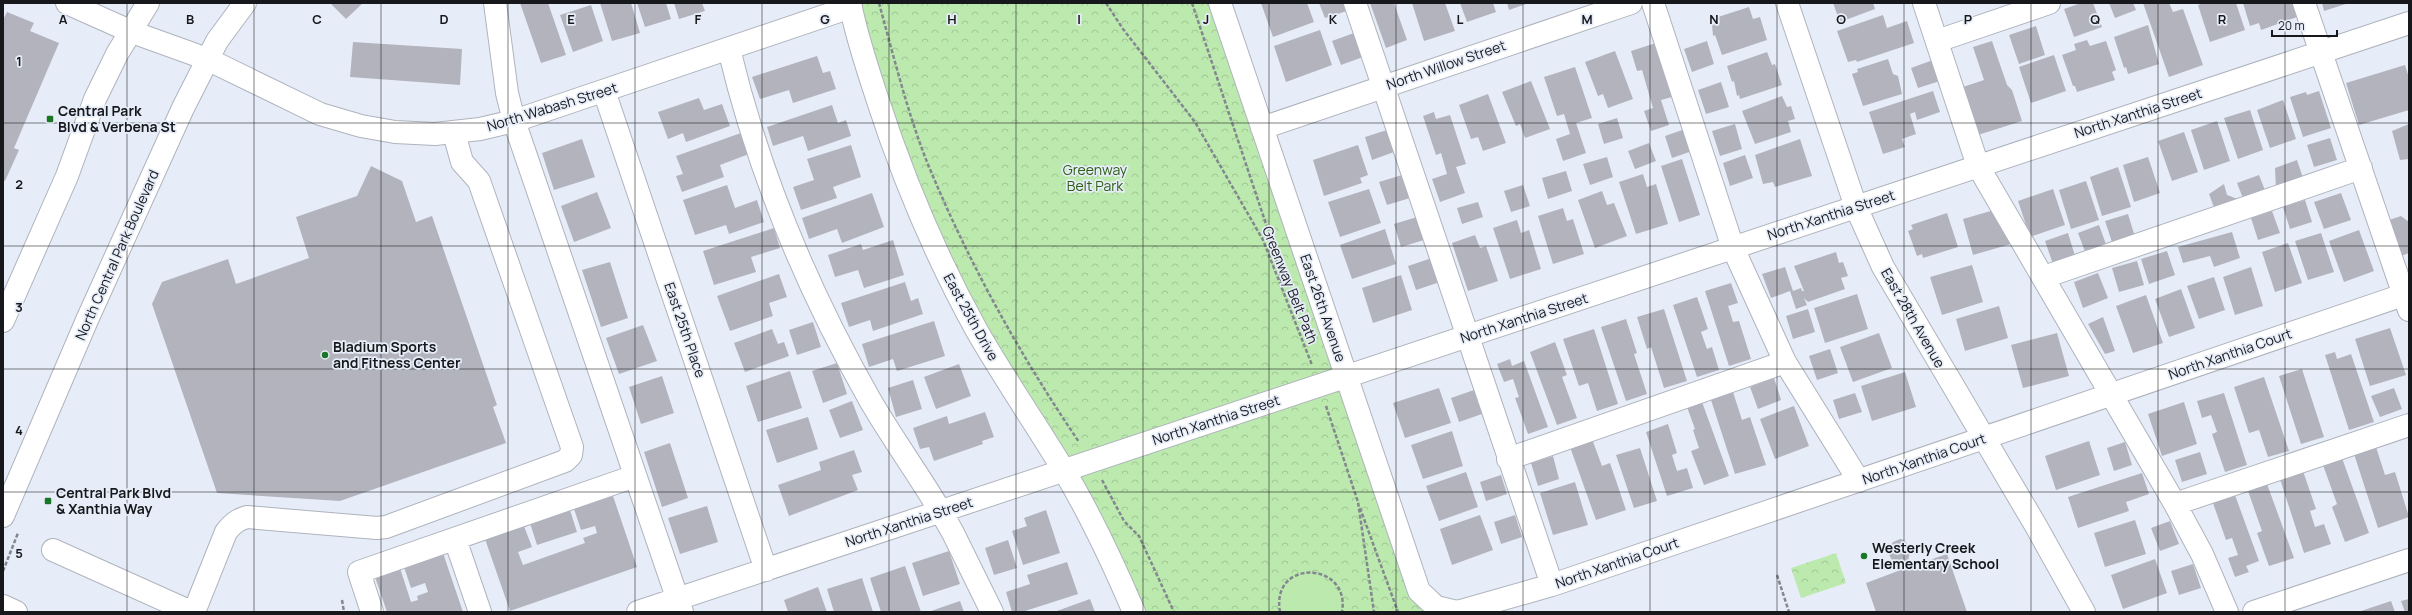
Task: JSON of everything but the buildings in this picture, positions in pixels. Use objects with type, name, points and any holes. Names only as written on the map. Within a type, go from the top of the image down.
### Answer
[{"type":"street","name":"North Wabash Street","points":[[67,3],[132,32],[207,59],[320,114],[344,121],[395,132],[421,134],[454,133],[514,121],[729,49],[850,5]]},
{"type":"street","points":[[3,321],[66,176],[95,99],[117,54],[132,32],[148,3]]},
{"type":"street","name":"North Central Park Boulevard","points":[[3,516],[87,320],[207,59],[217,41],[245,3]]},
{"type":"street","points":[[495,3],[506,88],[514,121],[680,606]]},
{"type":"street","name":"East 26th Avenue","points":[[1220,3],[1419,591],[1436,607]]},
{"type":"street","points":[[1354,3],[1552,586]]},
{"type":"street","name":"North Willow Street","points":[[1262,128],[1631,3]]},
{"type":"street","points":[[1653,3],[1733,248],[1785,362],[1860,481]]},
{"type":"street","name":"East 28th Avenue","points":[[1787,3],[1856,207],[1883,267],[2084,612]]},
{"type":"street","points":[[1924,3],[1978,166],[2044,276],[2110,395],[2175,504],[2202,554],[2227,612]]},
{"type":"street","points":[[1937,41],[2049,3]]},
{"type":"street","points":[[2304,3],[2408,299]]},
{"type":"street","name":"East 25th Drive","points":[[850,5],[867,69],[892,144],[914,202],[949,278],[978,332],[1064,471],[1093,523],[1134,612]]},
{"type":"street","name":"North Xanthia Street","points":[[638,612],[680,606],[766,570],[2409,22]]},
{"type":"street","points":[[729,49],[746,109],[774,194],[826,318],[870,400],[953,534],[992,612]]},
{"type":"street","name":"East 25th Place","points":[[604,91],[766,570]]},
{"type":"street","points":[[53,550],[192,612],[226,532],[231,525],[239,520],[247,517],[377,528],[386,527],[565,461],[571,454],[572,447],[478,181],[462,162],[454,133]]},
{"type":"street","points":[[2044,276],[2361,168]]},
{"type":"street","name":"North Xanthia Court","points":[[1436,607],[1457,612],[1552,586],[2110,395],[2408,299]]},
{"type":"street","points":[[1508,459],[1785,362]]},
{"type":"street","points":[[2175,504],[2409,425]]},
{"type":"street","points":[[372,612],[358,572],[635,476]]},
{"type":"street","points":[[455,539],[480,612]]},
{"type":"street","points":[[2254,612],[2409,560]]},
{"type":"street","points":[[3,606],[16,612]]},
{"type":"path","points":[[879,3],[899,78],[925,156],[959,234],[989,296],[1038,380],[1080,444]]},
{"type":"path","name":"Greenway Belt Path","points":[[1106,3],[1123,30],[1195,122],[1263,240],[1320,386],[1358,502],[1374,612]]},
{"type":"path","points":[[1192,3],[1269,233],[1287,299]]},
{"type":"path","points":[[1099,476],[1124,521],[1139,536],[1174,612]]},
{"type":"path","points":[[1358,502],[1398,612]]},
{"type":"path","points":[[1280,612],[1279,601],[1285,584],[1302,573],[1312,572],[1322,574],[1338,585],[1343,602],[1342,612]]},
{"type":"path","points":[[1777,575],[1789,612]]},
{"type":"path","points":[[342,600],[344,612]]},
{"type":"green space","name":"Greenway Belt Park","points":[[850,3],[1220,3],[1419,591],[1457,612],[1134,612],[949,278]]},
{"type":"green space","points":[[1836,553],[1846,583],[1801,598],[1791,568]]},
{"type":"green space","points":[[1310,574],[1329,582],[1338,592],[1341,605],[1340,612],[1283,612],[1281,605],[1283,592],[1297,579]]},
{"type":"place","name":"Central Park Blvd & Verbena St","points":[[50,119]]},
{"type":"place","name":"Bladium Sports and Fitness Center","points":[[325,355]]},
{"type":"place","name":"Central Park Blvd & Xanthia Way","points":[[48,501]]},
{"type":"place","name":"Westerly Creek Elementary School","points":[[1864,556]]}]
